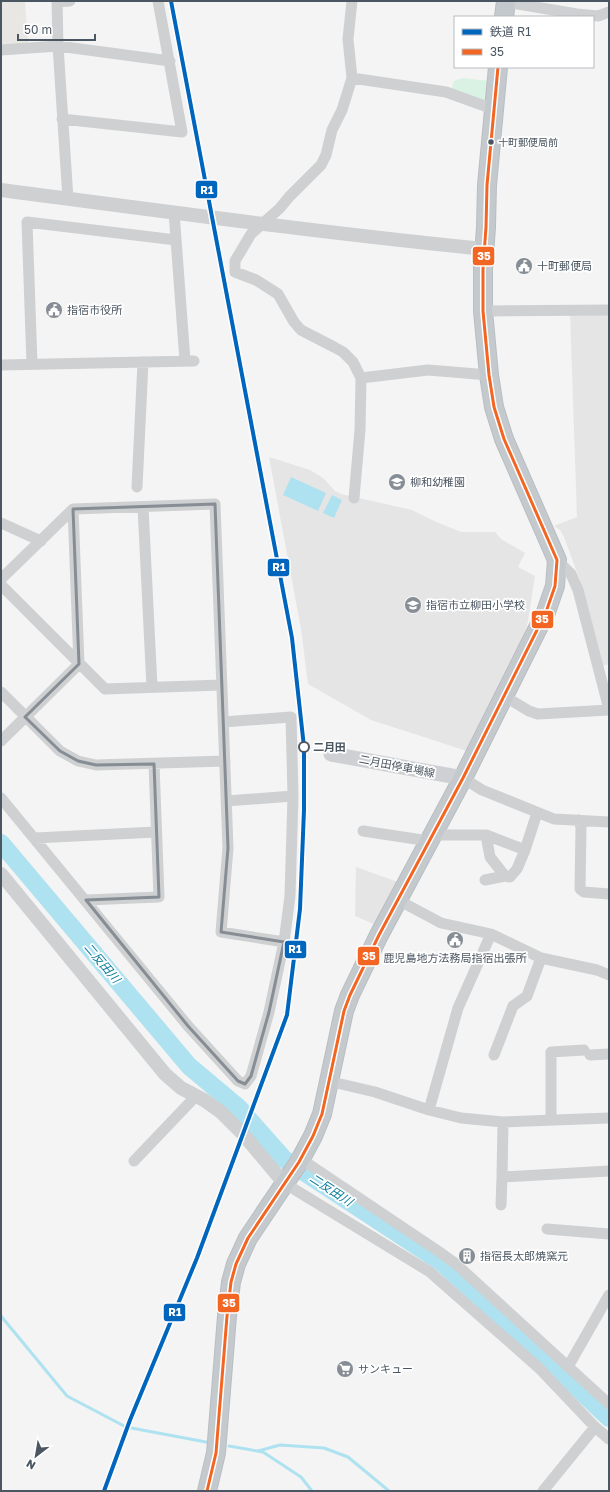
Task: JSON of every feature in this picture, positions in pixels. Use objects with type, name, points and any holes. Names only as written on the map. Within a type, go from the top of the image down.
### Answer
[{"type":"highway","points":[[207,1491],[218,1441],[231,1282],[236,1264],[248,1238],[293,1170],[313,1136],[322,1114],[344,1011],[348,1001],[398,900],[463,778],[546,612],[555,586],[557,560],[504,439],[494,407],[489,375],[483,310],[483,270],[488,184],[498,68]]},
{"type":"main road","name":"二月田停車場線","points":[[331,754],[463,778]]},
{"type":"street","points":[[68,198],[62,119],[57,1],[70,1]]},
{"type":"street","points":[[62,119],[182,132],[158,1]]},
{"type":"street","points":[[352,1],[348,39],[352,78],[342,110],[332,130],[326,155],[321,165],[280,208],[251,234],[235,261],[235,272],[256,280],[278,294],[294,322],[301,330],[343,352],[353,362],[361,378],[360,430],[354,498]]},
{"type":"street","points":[[505,7],[598,16],[609,12]]},
{"type":"street","points":[[1,50],[58,46],[170,61]]},
{"type":"street","points":[[352,78],[446,92],[494,109]]},
{"type":"street","points":[[1,190],[262,224],[484,249]]},
{"type":"street","points":[[1,365],[189,361],[174,212]]},
{"type":"street","points":[[32,364],[27,222],[176,240]]},
{"type":"street","points":[[483,310],[609,310]]},
{"type":"street","points":[[137,487],[143,362]]},
{"type":"street","points":[[361,378],[428,370],[489,375]]},
{"type":"street","points":[[1,579],[73,509],[215,504],[228,848],[221,932],[284,942]]},
{"type":"street","points":[[143,507],[152,687]]},
{"type":"street","points":[[1,741],[79,664],[73,509]]},
{"type":"street","points":[[1,523],[41,541]]},
{"type":"street","points":[[504,696],[529,711],[538,714],[609,710],[578,590],[571,574],[557,560]]},
{"type":"street","points":[[1,585],[105,689],[222,685]]},
{"type":"street","points":[[1,692],[60,751],[78,761],[96,765],[225,761]]},
{"type":"street","points":[[1,798],[188,1026],[238,1081],[245,1084],[251,1076],[269,1012],[284,942],[290,896],[293,796],[291,717],[223,722]]},
{"type":"street","points":[[86,900],[159,896],[154,764]]},
{"type":"street","points":[[463,778],[482,790],[554,819],[609,822]]},
{"type":"street","points":[[226,801],[293,796]]},
{"type":"street","points":[[485,880],[505,876],[510,877],[517,869],[537,813]]},
{"type":"street","points":[[579,820],[581,828],[580,889],[584,892],[609,894]]},
{"type":"street","points":[[362,831],[430,838],[486,835],[525,850]]},
{"type":"street","points":[[35,838],[156,832]]},
{"type":"street","points":[[486,835],[490,857],[505,876]]},
{"type":"street","points":[[1,874],[165,1074],[181,1088],[204,1100],[221,1112],[244,1134],[430,1272],[539,1368],[595,1427],[609,1439]]},
{"type":"street","points":[[398,900],[441,923],[491,934],[541,958],[597,970],[609,975]]},
{"type":"street","points":[[429,1110],[458,1008],[491,934]]},
{"type":"street","points":[[494,1055],[513,1006],[527,996],[541,958]]},
{"type":"street","points":[[551,1120],[551,1052],[587,1052],[609,1054]]},
{"type":"street","points":[[328,1081],[375,1092],[429,1110],[461,1118],[503,1122],[609,1118]]},
{"type":"street","points":[[134,1161],[196,1096]]},
{"type":"street","points":[[501,1205],[503,1122]]},
{"type":"street","points":[[293,1170],[438,1251],[456,1264],[569,1365],[609,1404]]},
{"type":"street","points":[[502,1177],[609,1171]]},
{"type":"street","points":[[547,1229],[609,1234]]},
{"type":"street","points":[[569,1365],[609,1295]]},
{"type":"street","points":[[544,1491],[595,1427]]},
{"type":"highlighted area","points":[[215,504],[228,848],[221,932],[284,942],[269,1012],[251,1076],[245,1084],[238,1081],[188,1026],[86,900],[159,897],[154,764],[96,765],[78,761],[60,751],[25,717],[79,664],[73,509]]},
{"type":"shaded area","points":[[1,1],[25,1],[28,44],[1,46]]},
{"type":"shaded area","points":[[570,312],[609,312],[609,664],[602,666],[582,586],[564,537],[560,530],[554,526],[577,517]]},
{"type":"shaded area","name":"指宿市立柳田小学校","points":[[269,457],[310,470],[323,478],[335,491],[341,494],[412,510],[461,532],[495,532],[501,539],[525,553],[518,567],[535,576],[528,621],[522,644],[467,751],[371,720],[308,684],[301,629]]},
{"type":"shaded area","points":[[356,867],[398,882],[376,925],[355,916]]},
{"type":"green space","points":[[462,78],[490,81],[488,104],[451,91],[454,81]]},
{"type":"water","points":[[291,477],[326,493],[318,511],[283,495]]},
{"type":"water","points":[[332,495],[342,500],[334,518],[323,513]]},
{"type":"waterway","name":"二反田川","points":[[1,843],[189,1066],[239,1108],[284,1159],[441,1262],[609,1418]]},
{"type":"waterway","points":[[1,1316],[67,1396],[126,1427],[206,1442]]},
{"type":"waterway","points":[[258,1451],[280,1445],[324,1448],[348,1457],[389,1491]]},
{"type":"waterway","points":[[229,1446],[263,1452],[301,1477],[312,1491]]},
{"type":"rail line","name":"R1","points":[[104,1491],[130,1420],[197,1258],[287,1015],[300,909],[304,810],[304,747],[292,638],[171,1]]},
{"type":"transit line","name":"35","points":[[207,1491],[216,1453],[227,1316],[231,1282],[236,1264],[248,1238],[299,1162],[313,1136],[322,1114],[344,1011],[350,995],[379,935],[463,778],[546,612],[555,586],[557,560],[504,439],[494,407],[489,375],[483,311],[483,269],[487,185],[498,68]]},
{"type":"place","name":"十町郵便局前","points":[[491,142]]},
{"type":"place","name":"十町郵便局","points":[[524,266]]},
{"type":"place","name":"指宿市役所","points":[[54,310]]},
{"type":"place","name":"柳和幼稚園","points":[[397,482]]},
{"type":"place","name":"指宿市立柳田小学校","points":[[413,605]]},
{"type":"place","name":"二月田","points":[[304,747]]},
{"type":"place","name":"鹿児島地方法務局指宿出張所","points":[[455,940]]},
{"type":"place","name":"指宿長太郎焼窯元","points":[[467,1256]]},
{"type":"place","name":"サンキュー","points":[[345,1369]]}]
